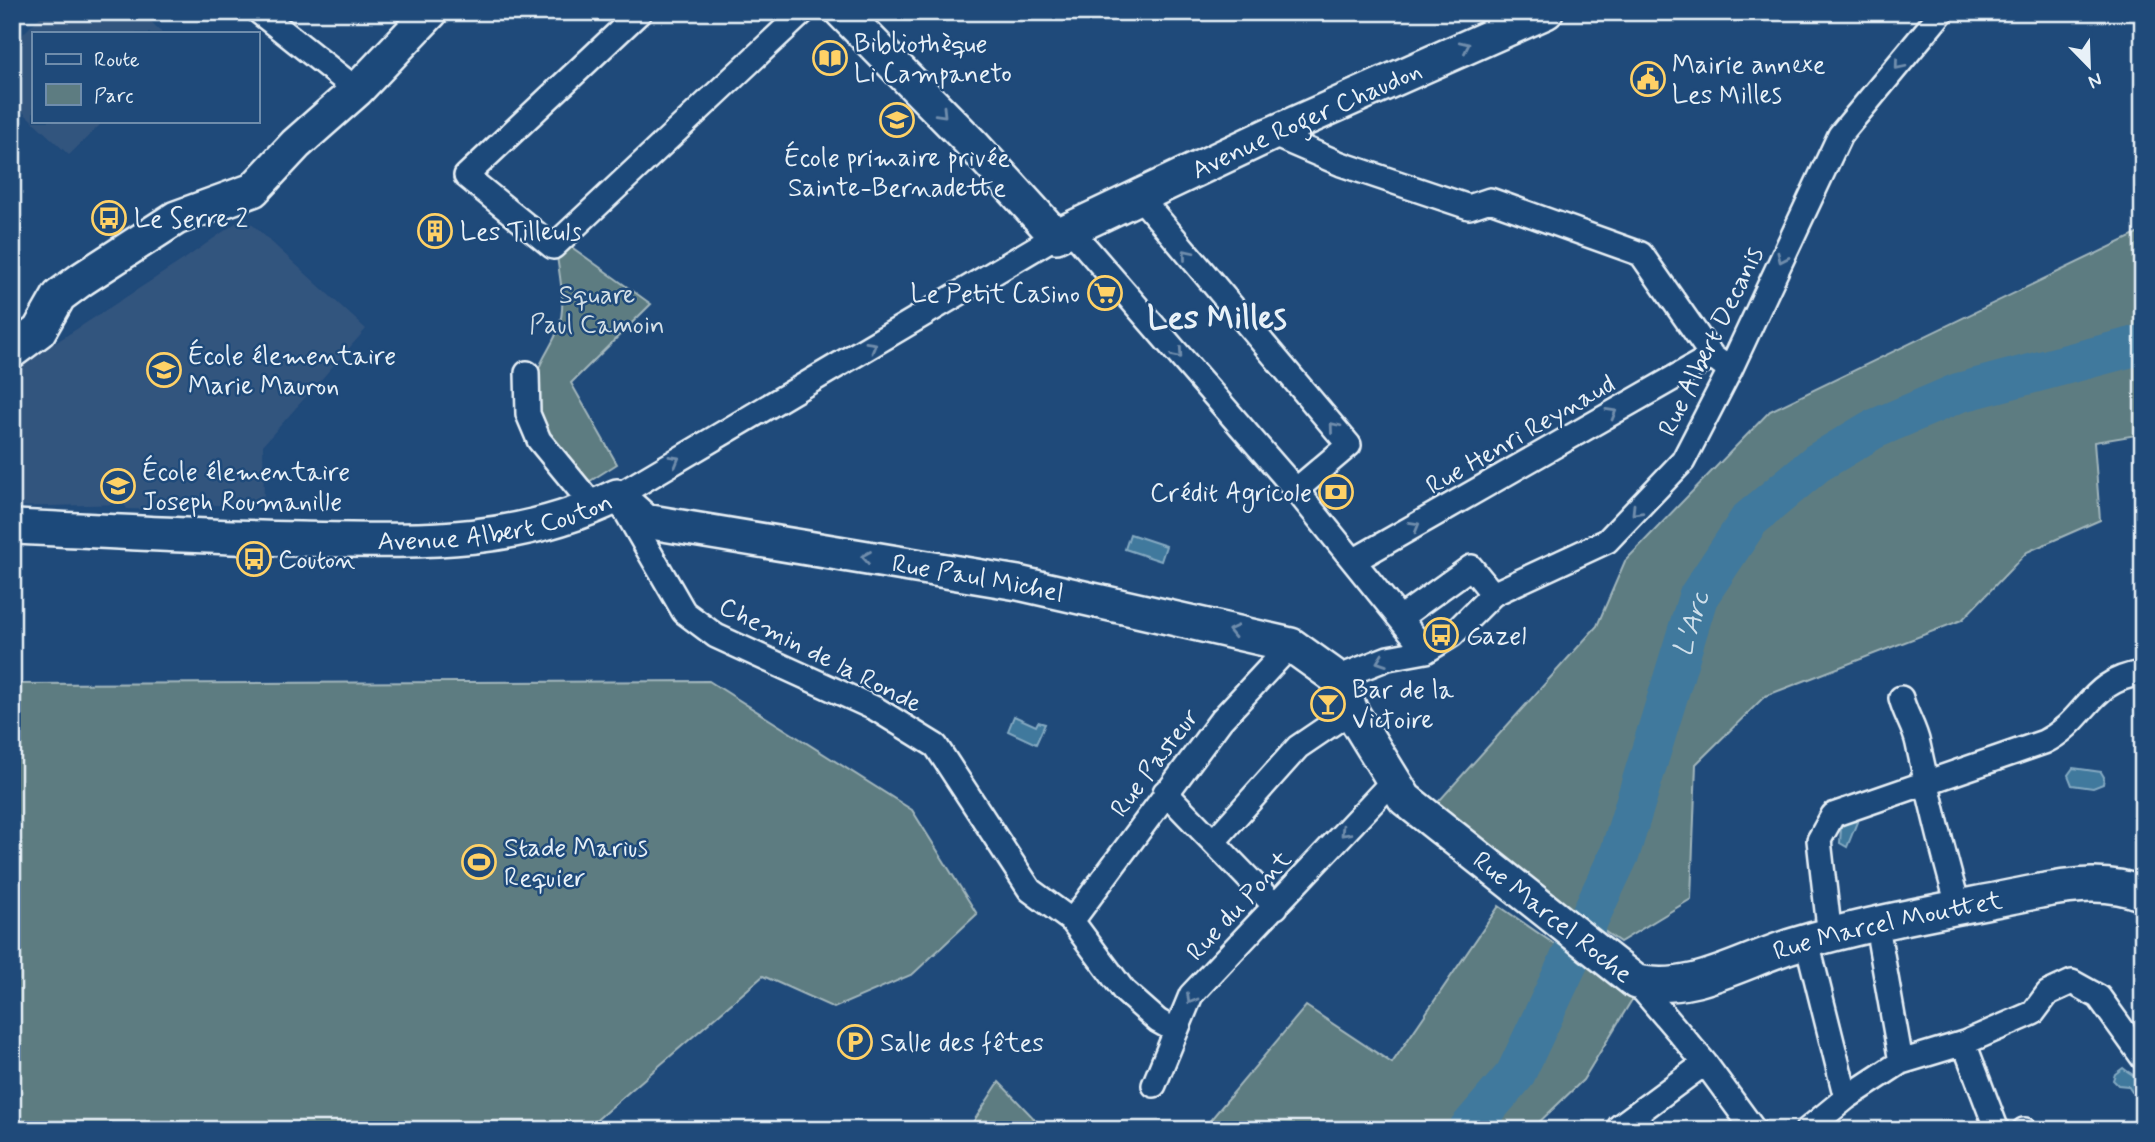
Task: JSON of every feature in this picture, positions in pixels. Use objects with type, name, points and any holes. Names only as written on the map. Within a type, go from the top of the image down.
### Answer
[{"type":"street","points":[[259,12],[357,90]]},
{"type":"street","points":[[12,351],[39,331],[59,296],[82,279],[176,218],[253,190],[296,144],[357,90],[431,12]]},
{"type":"street","points":[[640,12],[466,176],[553,247],[803,12]]},
{"type":"street","points":[[842,12],[1062,232],[1296,490],[1426,651],[1388,658],[1337,678]]},
{"type":"street","name":"Avenue Roger Chaudon","points":[[1062,232],[1271,134],[1546,12]]},
{"type":"street","name":"Rue Albert Decanis","points":[[1426,651],[1452,635],[1493,594],[1607,541],[1683,461],[1730,370],[1840,135],[1942,12]]},
{"type":"street","points":[[1271,134],[1341,164],[1469,207],[1490,200],[1642,254],[1712,356],[1730,370]]},
{"type":"street","points":[[12,334],[21,325],[29,305],[55,277],[88,253],[190,193],[216,186],[257,169],[296,144]]},
{"type":"street","points":[[1140,197],[1349,445],[1296,490]]},
{"type":"street","name":"Avenue Albert Couton","points":[[12,527],[407,541],[467,539],[579,514],[1062,232]]},
{"type":"street","name":"Rue Henri Reynaud","points":[[1355,560],[1712,356]]},
{"type":"street","points":[[527,373],[528,414],[539,440],[605,501]]},
{"type":"street","name":"Rue Paul Michel","points":[[605,501],[645,521],[1018,583],[1291,645],[1337,678]]},
{"type":"street","name":"Chemin de la Ronde","points":[[605,501],[684,612],[716,636],[876,709],[936,746],[1030,890],[1072,921]]},
{"type":"street","points":[[1400,618],[1471,567],[1493,594]]},
{"type":"street","name":"Rue Pasteur","points":[[1072,921],[1165,792],[1221,720],[1291,645]]},
{"type":"street","points":[[1846,1098],[1818,940],[1819,840],[1823,828],[1833,815],[1848,808],[2059,734],[2103,685],[2143,673]]},
{"type":"street","name":"Rue Marcel Roche","points":[[1337,678],[1351,711],[1392,782],[1405,799],[1627,975],[1705,1063],[1754,1130]]},
{"type":"street","points":[[1901,698],[1917,740],[1925,782],[1959,908]]},
{"type":"street","points":[[1214,841],[1298,747],[1351,711]]},
{"type":"street","name":"Rue du Pont","points":[[1154,1085],[1191,995],[1392,782]]},
{"type":"street","points":[[1165,792],[1276,906]]},
{"type":"street","name":"Rue Marcel Mouttet","points":[[1627,975],[1660,987],[1684,985],[1818,940],[2075,885],[2107,885],[2143,894]]},
{"type":"street","points":[[1072,921],[1124,991],[1158,1021],[1176,1031]]},
{"type":"street","points":[[1877,926],[1901,1062]]},
{"type":"street","points":[[1807,1130],[1846,1098],[1901,1062],[1964,1043],[2033,1013],[2048,993],[2072,982],[2099,997],[2143,1058]]},
{"type":"street","points":[[1964,1043],[1997,1130]]},
{"type":"street","points":[[1619,1126],[1705,1063]]},
{"type":"shaded area","points":[[45,12],[142,12],[161,32],[32,32],[32,121],[12,102],[12,45]]},
{"type":"shaded area","points":[[34,122],[103,122],[69,155]]},
{"type":"shaded area","points":[[244,217],[366,329],[263,445],[264,506],[167,504],[166,510],[127,509],[124,504],[12,507],[12,371]]},
{"type":"shaded area","points":[[1130,534],[1166,546],[1161,561],[1125,549]]},
{"type":"shaded area","points":[[1014,716],[1036,726],[1038,722],[1045,724],[1036,744],[1008,731]]},
{"type":"shaded area","points":[[2073,768],[2101,772],[2104,777],[2103,784],[2093,788],[2072,785],[2068,775]]},
{"type":"shaded area","points":[[1849,818],[1857,822],[1847,847],[1840,843],[1841,828]]},
{"type":"shaded area","points":[[2123,1068],[2138,1080],[2138,1092],[2132,1092],[2128,1086],[2118,1085],[2113,1080],[2115,1074]]},
{"type":"green space","points":[[2143,231],[2143,434],[2094,442],[2100,520],[2027,552],[1962,620],[1765,696],[1696,764],[1691,899],[1620,942],[1430,811],[1597,626],[1625,561],[1770,411]]},
{"type":"green space","name":"Square Paul Camoin","points":[[570,246],[651,304],[571,383],[617,464],[587,483],[546,433],[536,404],[538,371],[555,338],[561,318],[562,291],[557,256]]},
{"type":"green space","name":"Stade Marius Requier","points":[[709,681],[912,810],[977,914],[913,974],[834,1008],[763,976],[585,1130],[12,1130],[12,684]]},
{"type":"green space","points":[[1499,906],[1633,998],[1583,1080],[1531,1130],[1202,1130],[1306,1006],[1392,1063]]},
{"type":"green space","points":[[999,1082],[1045,1130],[968,1130]]},
{"type":"waterway","name":"L'Arc","points":[[1468,1130],[1515,1075],[1620,853],[1698,597],[1749,520],[1817,463],[1872,430],[1958,393],[2143,344]]},
{"type":"place","name":"Bibliothèque Li Campaneto","points":[[830,58]]},
{"type":"place","name":"Mairie annexe Les Milles","points":[[1648,79]]},
{"type":"place","name":"École primaire privée Sainte-Bernadette","points":[[897,120]]},
{"type":"place","name":"Le Serre 2","points":[[109,218]]},
{"type":"place","name":"Les Tilleuls","points":[[435,231]]},
{"type":"place","name":"Le Petit Casino","points":[[1105,293]]},
{"type":"place","name":"École élementaire Marie Mauron","points":[[164,370]]},
{"type":"place","name":"École élementaire Joseph Roumanille","points":[[118,486]]},
{"type":"place","name":"Crédit Agricole","points":[[1336,492]]},
{"type":"place","name":"Couton","points":[[254,559]]},
{"type":"place","name":"Gazel","points":[[1441,635]]},
{"type":"place","name":"Bar de la Victoire","points":[[1328,704]]},
{"type":"place","name":"Stade Marius Requier","points":[[479,862]]},
{"type":"place","name":"Salle des fêtes","points":[[855,1042]]},
{"type":"district","name":"Les Milles","points":[[1217,316]]}]
